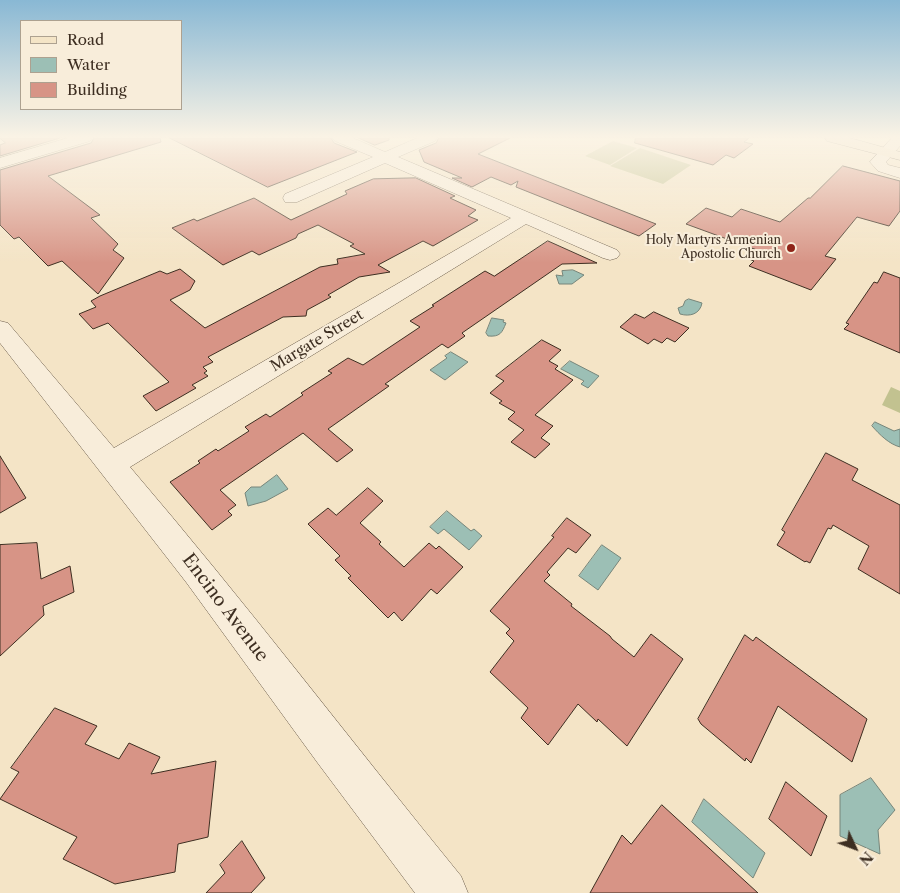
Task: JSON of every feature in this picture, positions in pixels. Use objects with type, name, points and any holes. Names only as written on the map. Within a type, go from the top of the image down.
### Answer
[{"type":"street","points":[[291,198],[333,180]]},
{"type":"street","points":[[434,180],[610,254]]},
{"type":"street","name":"Margate Street","points":[[110,464],[524,218]]},
{"type":"street","name":"Encino Avenue","points":[[0,328],[198,571],[331,748],[444,893]]},
{"type":"green space","points":[[650,180],[669,180],[663,184]]},
{"type":"green space","points":[[891,387],[900,391],[900,413],[882,405]]},
{"type":"water","points":[[573,270],[584,275],[572,284],[559,284],[556,275],[563,276],[562,271]]},
{"type":"water","points":[[689,299],[702,303],[701,307],[691,315],[680,314],[678,308],[683,306],[685,301]]},
{"type":"water","points":[[492,318],[504,320],[503,322],[506,323],[500,334],[488,336],[486,333]]},
{"type":"water","points":[[451,352],[468,362],[445,380],[430,370],[447,358],[445,356]]},
{"type":"water","points":[[570,361],[599,376],[588,388],[581,384],[584,381],[561,369]]},
{"type":"water","points":[[875,422],[894,431],[900,429],[900,447],[878,433],[872,426]]},
{"type":"water","points":[[277,475],[288,489],[266,501],[248,506],[245,493],[251,487],[260,487]]},
{"type":"water","points":[[447,511],[471,531],[474,529],[482,536],[469,550],[444,529],[438,534],[430,527]]},
{"type":"water","points":[[602,545],[621,558],[598,590],[579,576]]},
{"type":"water","points":[[871,778],[895,810],[878,830],[880,854],[840,836],[840,795]]},
{"type":"water","points":[[704,799],[765,853],[753,878],[692,822]]},
{"type":"building","points":[[0,180],[53,180],[100,215],[91,218],[118,244],[113,250],[124,258],[98,294],[62,261],[48,266],[19,237],[14,239],[0,225]]},
{"type":"building","points":[[253,180],[287,180],[268,187]]},
{"type":"building","points":[[371,180],[420,180],[455,196],[450,198],[476,210],[468,216],[478,220],[433,246],[423,241],[378,265],[390,272],[359,277],[328,295],[331,297],[307,310],[306,316],[283,317],[208,357],[213,362],[203,367],[207,371],[204,373],[208,376],[192,385],[196,388],[156,411],[143,396],[169,382],[108,323],[93,329],[79,314],[96,307],[91,301],[100,296],[160,271],[167,274],[180,269],[195,281],[190,290],[170,300],[205,328],[320,267],[338,264],[337,259],[365,254],[350,246],[354,244],[318,225],[298,234],[296,238],[259,255],[252,251],[223,265],[172,228],[194,219],[197,221],[254,198],[291,220],[347,194],[345,191]]},
{"type":"building","points":[[456,180],[486,180],[472,187]]},
{"type":"building","points":[[498,180],[543,180],[656,224],[639,236],[516,187],[518,181],[511,185]]},
{"type":"building","points":[[829,180],[900,181],[900,211],[889,226],[857,217],[825,256],[836,259],[811,290],[749,266],[754,261],[749,259],[757,250],[686,224],[706,208],[732,217],[741,209],[780,222]]},
{"type":"building","points":[[548,241],[597,263],[562,264],[462,333],[465,336],[448,348],[442,344],[385,384],[389,386],[328,429],[353,450],[337,462],[303,433],[220,490],[236,505],[228,511],[232,515],[212,530],[170,482],[200,463],[198,461],[216,449],[218,451],[249,431],[245,427],[266,414],[270,417],[303,395],[301,393],[332,373],[328,371],[348,358],[363,365],[420,327],[410,321],[434,306],[432,305],[485,271],[494,276]]},
{"type":"building","points":[[884,272],[900,278],[900,353],[844,329],[849,324],[846,323],[874,282],[877,283]]},
{"type":"building","points":[[654,312],[689,328],[675,342],[667,338],[662,343],[654,339],[648,344],[620,327],[635,314],[644,318]]},
{"type":"building","points":[[542,340],[561,350],[549,361],[558,366],[555,369],[573,380],[535,415],[553,426],[541,438],[550,444],[535,458],[511,442],[524,430],[508,419],[515,412],[499,403],[502,401],[490,393],[504,381],[496,376]]},
{"type":"building","points":[[826,453],[858,469],[852,480],[900,505],[900,594],[858,569],[869,546],[833,525],[831,529],[828,528],[810,563],[805,562],[777,545],[785,532],[782,530]]},
{"type":"building","points":[[0,456],[26,498],[0,513]]},
{"type":"building","points":[[368,488],[383,501],[360,523],[404,567],[429,543],[436,549],[439,546],[463,567],[437,594],[431,589],[402,621],[394,612],[388,618],[348,578],[351,576],[335,560],[340,556],[308,524],[328,508],[336,515]]},
{"type":"building","points":[[567,518],[591,535],[576,553],[568,548],[547,572],[550,575],[544,581],[572,604],[571,606],[634,657],[651,634],[683,659],[627,746],[598,719],[597,722],[578,704],[548,745],[521,718],[528,708],[490,672],[514,641],[506,633],[510,629],[490,611],[554,537],[552,536]]},
{"type":"building","points":[[37,543],[41,579],[70,566],[74,592],[43,606],[44,615],[0,656],[0,545]]},
{"type":"building","points":[[745,635],[753,641],[756,637],[867,719],[852,762],[778,706],[751,763],[746,758],[745,761],[701,724],[698,719]]},
{"type":"building","points":[[55,708],[97,726],[85,744],[119,759],[129,743],[160,757],[151,774],[216,761],[208,837],[178,844],[175,872],[115,884],[63,859],[77,837],[0,799],[19,772],[11,768]]},
{"type":"building","points":[[786,782],[827,816],[811,856],[769,819]]},
{"type":"building","points":[[662,805],[758,893],[590,893],[622,835],[631,844]]},
{"type":"building","points":[[242,841],[265,878],[251,893],[206,893],[225,873],[220,865]]},
{"type":"place","name":"Holy Martyrs Armenian Apostolic Church","points":[[791,248]]}]
